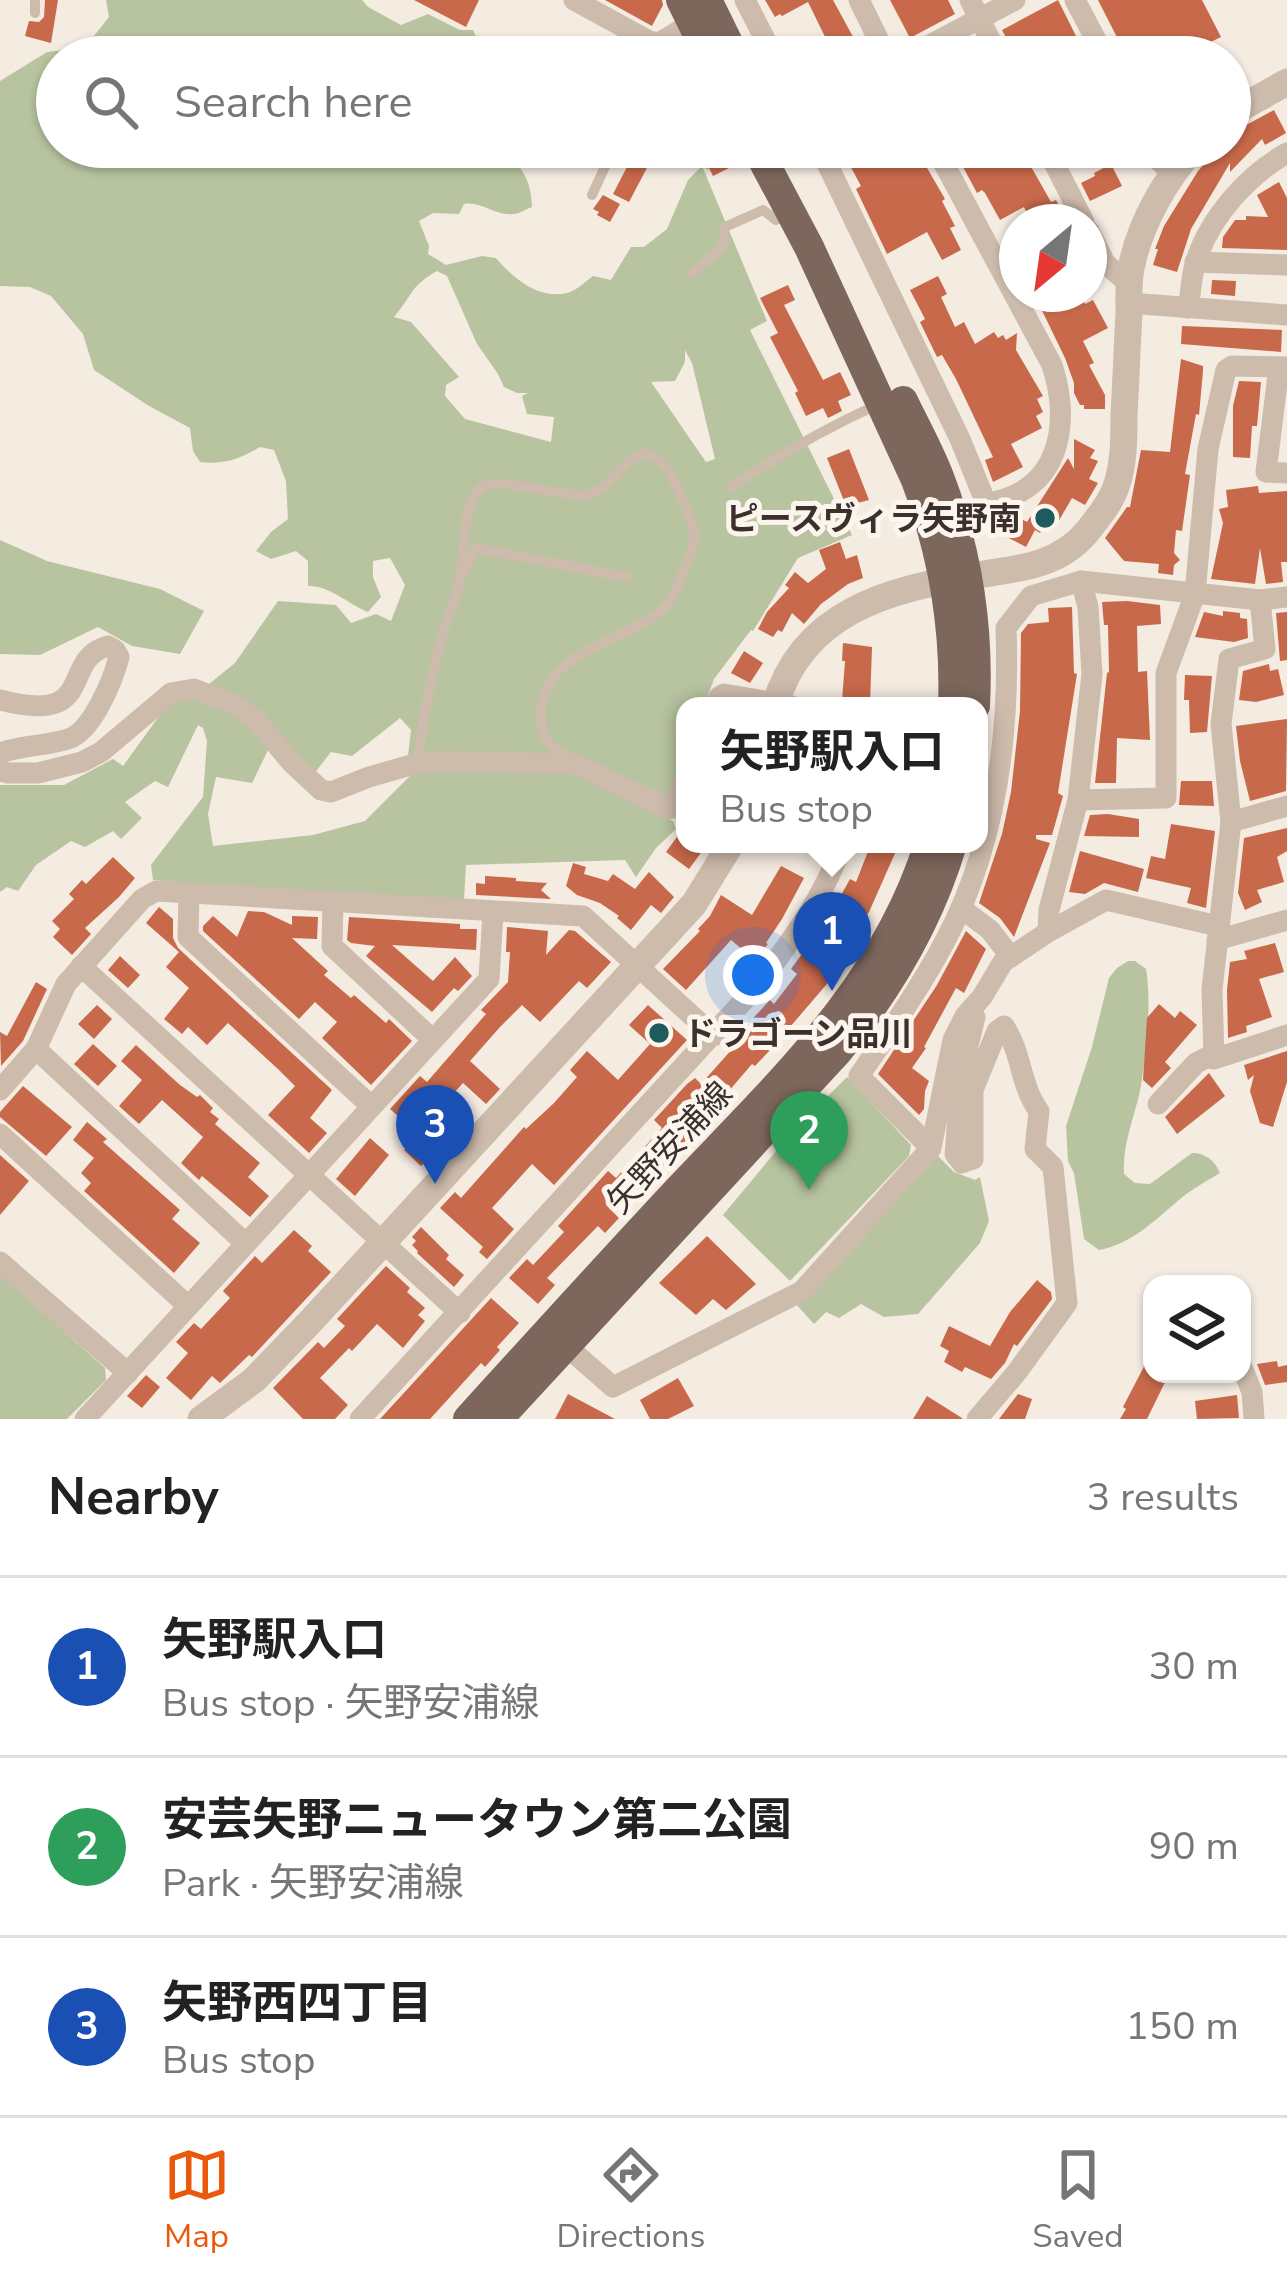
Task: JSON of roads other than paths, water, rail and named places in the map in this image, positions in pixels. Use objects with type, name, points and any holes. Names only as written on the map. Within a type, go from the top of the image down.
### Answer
[{"type":"main road","points":[[693,8],[717,36]]},
{"type":"main road","points":[[766,168],[882,403],[938,546],[956,579],[975,649],[975,697]]},
{"type":"main road","points":[[789,168],[937,472],[954,524],[953,697]]},
{"type":"main road","name":"矢野安浦線","points":[[498,1419],[556,1337],[829,1028],[882,952],[926,853]]},
{"type":"main road","name":"矢野安浦線","points":[[468,1419],[556,1337],[838,1052],[901,962],[948,853]]},
{"type":"street","points":[[574,0],[633,36]]},
{"type":"street","points":[[745,0],[763,36]]},
{"type":"street","points":[[859,0],[877,36]]},
{"type":"street","points":[[937,36],[975,9],[1015,0]]},
{"type":"street","points":[[1075,0],[1094,36]]},
{"type":"street","points":[[666,36],[693,8]]},
{"type":"street","points":[[975,9],[988,36]]},
{"type":"street","points":[[1251,102],[1287,82]]},
{"type":"street","points":[[1188,308],[1196,262],[1212,230],[1242,185],[1260,169],[1286,158]]},
{"type":"street","points":[[829,168],[986,502],[1007,500],[1028,489],[1054,457],[1060,417],[1058,384],[946,168]]},
{"type":"street","points":[[1057,168],[1075,204]]},
{"type":"street","points":[[1167,168],[1174,174]]},
{"type":"street","points":[[783,697],[794,662],[820,631],[871,600],[1020,569],[1058,557],[1084,536],[1118,484],[1131,265],[1152,209],[1179,168]]},
{"type":"street","points":[[1196,262],[1287,265]]},
{"type":"street","points":[[1107,265],[1129,294],[1188,308],[1287,315]]},
{"type":"street","points":[[1078,800],[1166,798],[1166,673],[1196,594],[1208,448],[1226,370],[1232,366],[1283,367],[1266,472],[1287,473]]},
{"type":"street","points":[[1048,932],[1048,910],[1078,800],[1092,674],[1088,607],[1081,581]]},
{"type":"street","points":[[988,825],[996,795],[1008,687],[1006,628],[1031,596],[1081,581],[1260,600],[1287,597]]},
{"type":"street","points":[[1260,600],[1265,649],[1229,659],[1221,724],[1231,822],[1212,989],[1214,1059],[1287,1035]]},
{"type":"street","points":[[0,700],[38,708],[59,702],[94,652],[108,646],[119,657],[93,718],[81,734],[0,753]]},
{"type":"street","points":[[0,771],[38,773],[82,762],[101,752],[171,692],[194,689],[236,705],[256,720],[321,790],[332,792],[418,763],[576,764],[668,809],[676,800]]},
{"type":"street","points":[[1231,822],[1287,806]]},
{"type":"street","points":[[200,1419],[254,1380],[382,1244],[694,904],[725,853]]},
{"type":"street","points":[[360,1419],[758,986],[804,924],[840,853]]},
{"type":"street","points":[[931,1148],[859,1076],[916,993],[961,908],[980,853]]},
{"type":"street","points":[[0,1090],[36,1049],[66,984],[142,899],[156,891],[583,916],[713,1036]]},
{"type":"street","points":[[189,894],[188,938],[371,1106]]},
{"type":"street","points":[[556,1337],[614,1387],[802,1291],[931,1148],[953,1040],[965,1016],[1003,962],[1048,932],[1106,900],[1218,933],[1287,920]]},
{"type":"street","points":[[333,903],[332,946],[432,1039]]},
{"type":"street","points":[[961,908],[990,930],[1012,957]]},
{"type":"street","points":[[86,1419],[489,979],[494,912]]},
{"type":"street","points":[[81,966],[460,1313]]},
{"type":"street","points":[[977,1419],[1067,1304],[1053,1168],[1035,1149],[1040,1111],[1030,1098],[1004,1026],[997,1031],[973,1090],[973,1159],[962,1163],[955,1154],[962,1070],[982,998]]},
{"type":"street","points":[[36,1049],[245,1243]]},
{"type":"street","points":[[1158,1104],[1196,1063],[1214,1054]]},
{"type":"street","points":[[0,1134],[188,1306]]},
{"type":"street","points":[[0,1262],[128,1373]]},
{"type":"street","points":[[1249,1383],[1254,1419]]},
{"type":"lane","points":[[592,195],[604,168]]},
{"type":"lane","points":[[692,274],[723,248],[725,227],[763,210],[776,220],[790,213]]},
{"type":"lane","points":[[730,488],[786,449],[882,403]]},
{"type":"lane","points":[[461,577],[469,512],[488,484],[583,495],[596,492],[643,452],[667,467],[694,536],[693,552],[670,600],[635,628],[580,655],[550,682],[543,696],[541,733],[547,745],[576,764]]},
{"type":"lane","points":[[418,763],[442,638],[461,577],[476,548],[627,577]]},
{"type":"place","name":"ピースヴィラ矢野南","points":[[1045,518]]},
{"type":"place","name":"矢野駅入口","points":[[832,991]]},
{"type":"place","name":"ドラゴーン品川","points":[[659,1033]]},
{"type":"place","name":"矢野西四丁目","points":[[435,1184]]},
{"type":"place","name":"安芸矢野ニュータウン第二公園","points":[[809,1190]]}]
